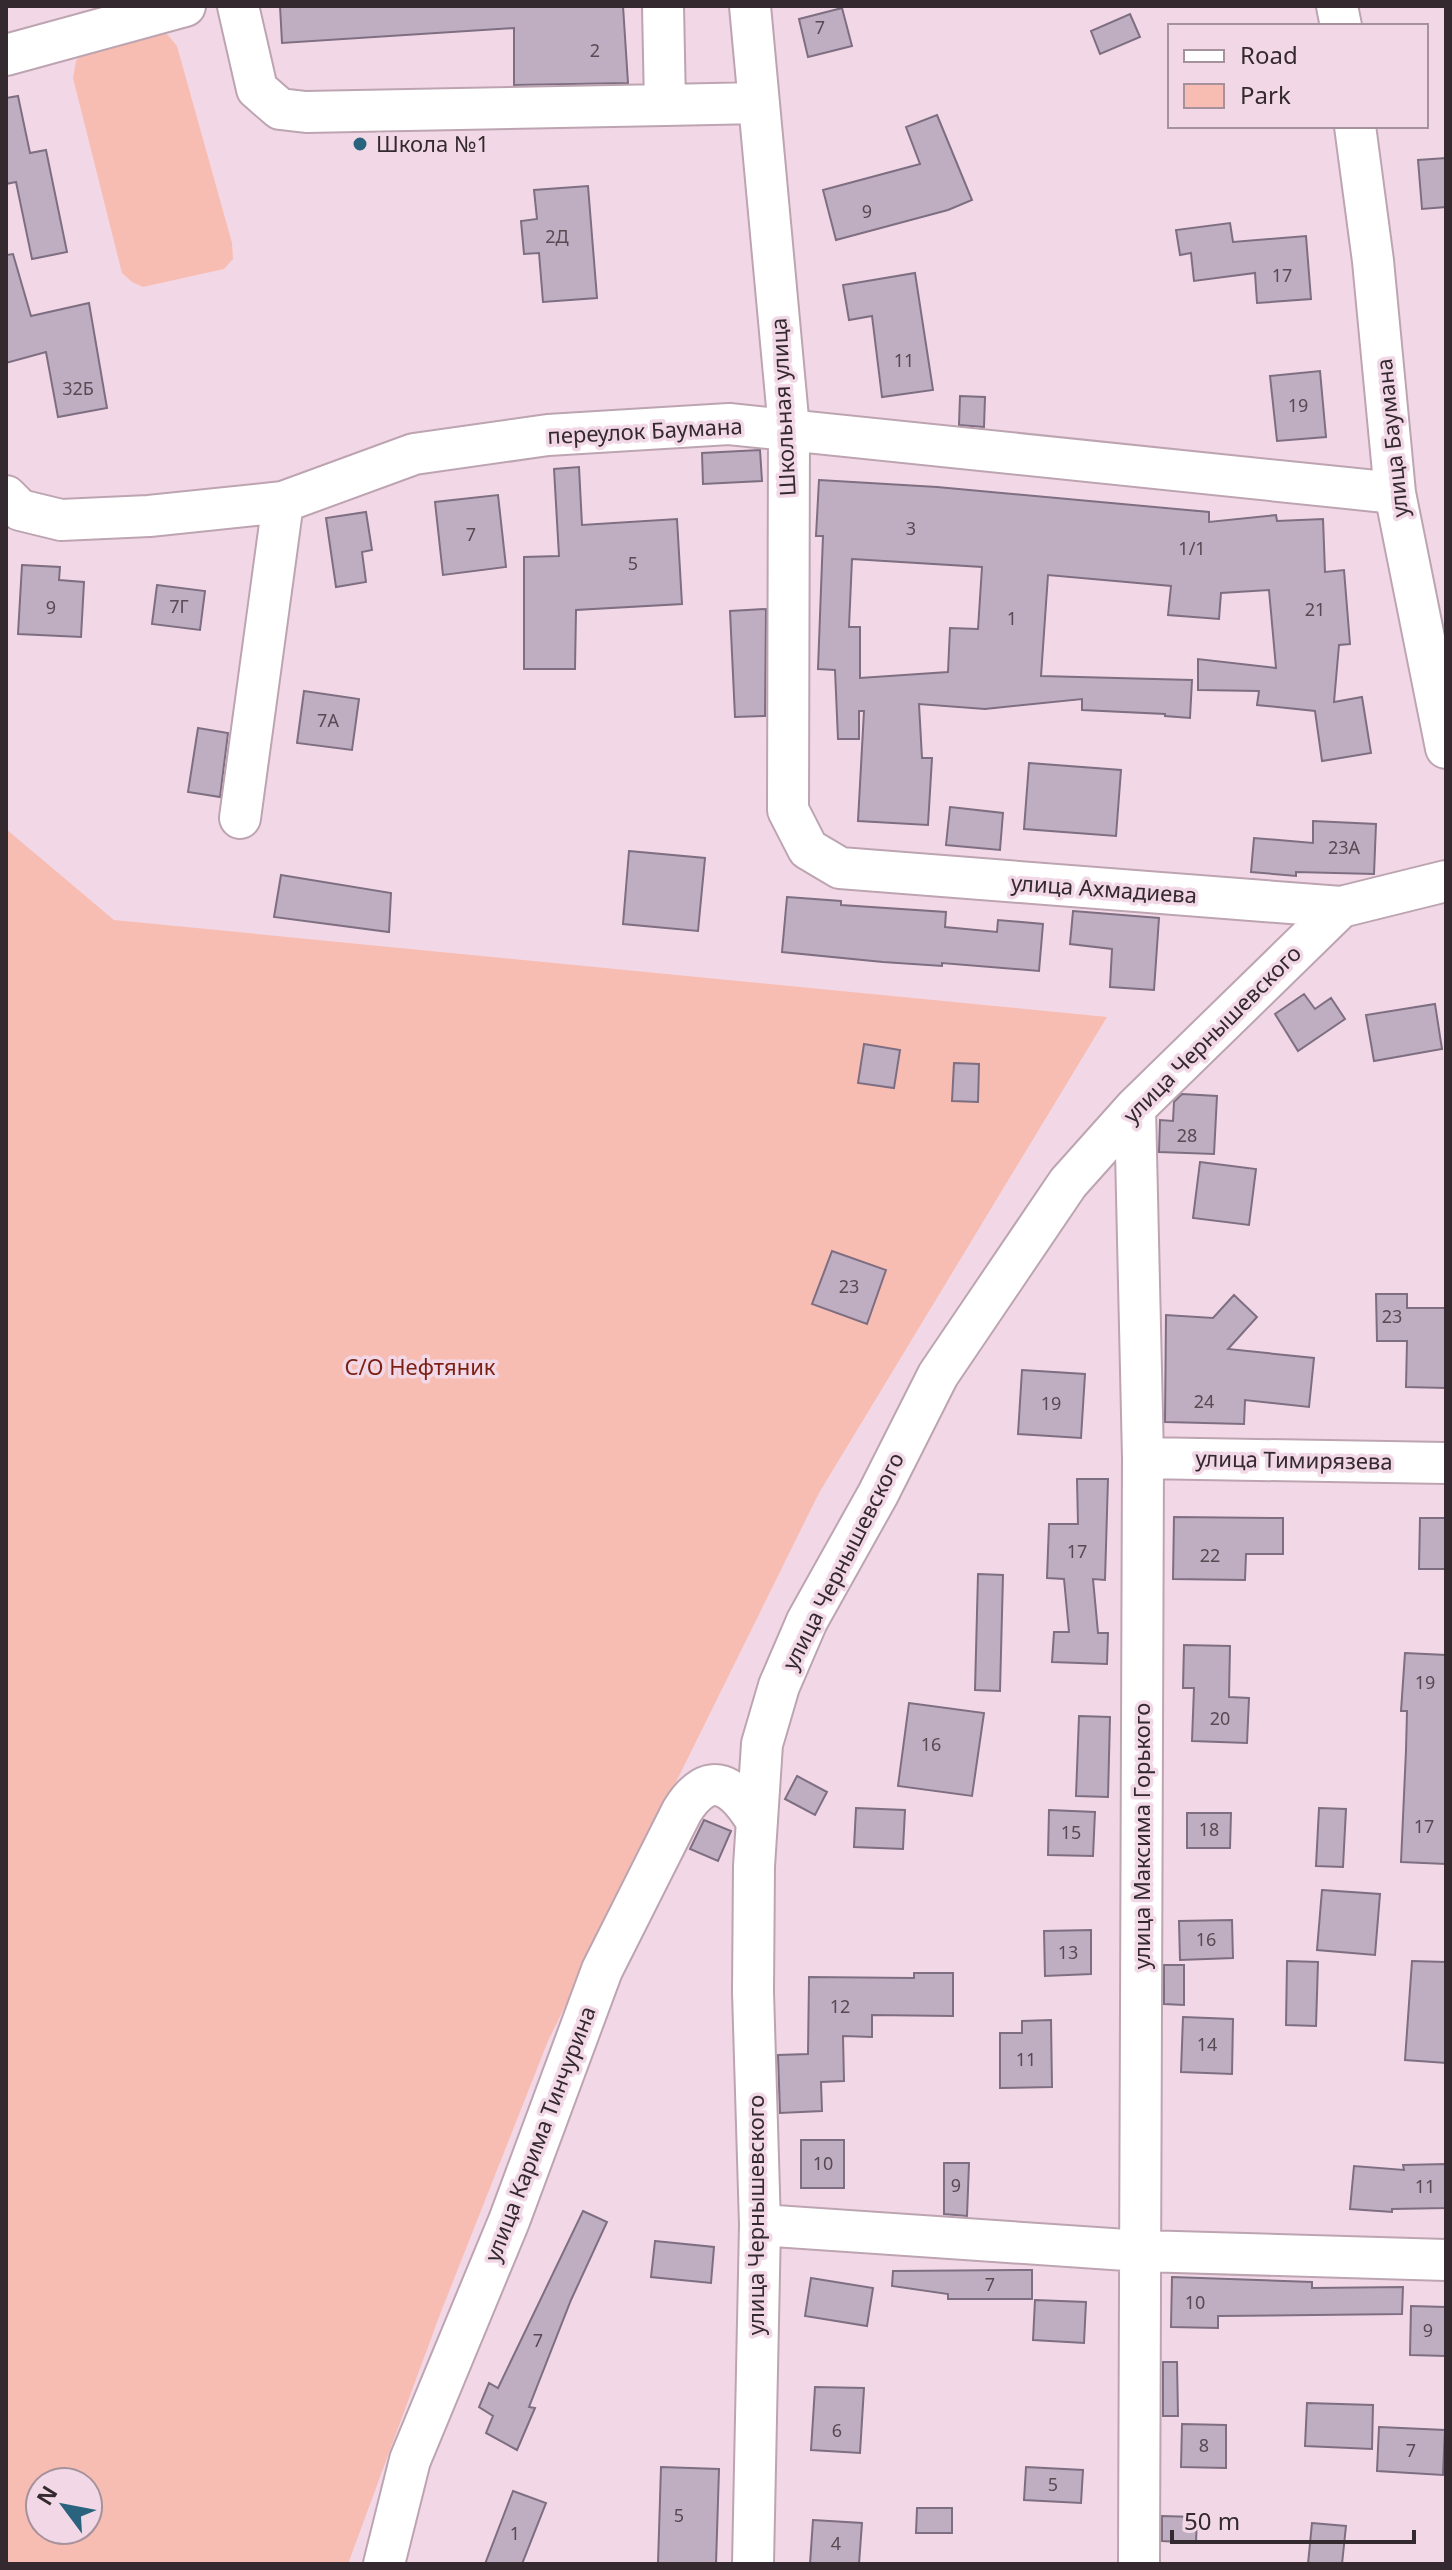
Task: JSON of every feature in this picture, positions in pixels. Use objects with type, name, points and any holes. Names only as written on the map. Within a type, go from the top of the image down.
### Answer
[{"type":"street","points":[[6,55],[185,6]]},
{"type":"street","points":[[238,6],[257,89],[280,109],[306,112],[759,103]]},
{"type":"street","points":[[663,6],[665,105]]},
{"type":"street","name":"Школьная улица","points":[[750,6],[789,429],[788,810]]},
{"type":"street","name":"улица Баумана","points":[[1355,128],[1373,261],[1395,493],[1446,748]]},
{"type":"street","name":"переулок Баумана","points":[[6,496],[20,510],[61,520],[149,516],[283,502],[429,451],[563,434],[729,424],[1395,493]]},
{"type":"street","points":[[240,818],[283,502]]},
{"type":"street","name":"улица Ахмадиева","points":[[788,810],[808,849],[840,868],[1341,907],[1446,881]]},
{"type":"street","points":[[1248,900],[1270,914],[1277,928],[1278,946],[1264,981]]},
{"type":"street","name":"улица Чернышевского","points":[[753,2564],[760,2225],[753,1992],[754,1866],[762,1744],[779,1686],[807,1621],[878,1494],[938,1375],[1068,1183],[1135,1108],[1341,907]]},
{"type":"street","name":"улица Максима Горького","points":[[1135,1108],[1143,1458],[1139,2564]]},
{"type":"street","name":"улица Тимирязева","points":[[1143,1458],[1446,1463]]},
{"type":"street","name":"улица Карима Тинчурина","points":[[384,2564],[410,2460],[509,2221],[602,1970],[662,1850],[689,1799],[702,1787],[718,1784],[730,1788],[745,1803],[757,1822]]},
{"type":"street","points":[[760,2225],[1141,2251],[1446,2260]]},
{"type":"green space","points":[[155,30],[168,35],[177,46],[232,243],[233,259],[224,269],[143,287],[122,273],[73,78],[76,61],[88,47]]},
{"type":"green space","name":"С/О Нефтяник","points":[[6,829],[114,920],[1107,1017],[819,1493],[548,2041],[439,2317],[348,2564],[6,2564]]},
{"type":"building","points":[[280,6],[623,6],[628,83],[514,85],[514,28],[282,43]]},
{"type":"building","points":[[842,8],[852,46],[808,57],[799,19]]},
{"type":"building","points":[[1130,14],[1140,37],[1100,54],[1091,31]]},
{"type":"building","points":[[18,96],[30,153],[46,150],[67,252],[32,259],[16,182],[6,184],[6,98]]},
{"type":"building","points":[[937,115],[972,200],[948,210],[836,240],[823,190],[920,164],[906,127]]},
{"type":"building","points":[[1446,158],[1446,207],[1422,209],[1418,160]]},
{"type":"building","points":[[588,186],[597,298],[543,302],[539,253],[524,254],[521,221],[537,219],[534,190]]},
{"type":"building","points":[[1230,223],[1233,242],[1306,236],[1311,299],[1257,303],[1255,273],[1194,281],[1191,253],[1180,255],[1176,230]]},
{"type":"building","points":[[13,254],[31,316],[89,303],[107,408],[58,417],[46,352],[6,363],[6,255]]},
{"type":"building","points":[[915,273],[933,390],[882,397],[872,316],[849,320],[843,285]]},
{"type":"building","points":[[1320,371],[1326,437],[1277,441],[1270,376]]},
{"type":"building","points":[[960,396],[985,397],[984,427],[959,425]]},
{"type":"building","points":[[760,450],[762,481],[703,484],[702,453]]},
{"type":"building","points":[[579,467],[582,525],[677,519],[682,604],[576,610],[575,669],[524,669],[524,557],[559,556],[554,469]]},
{"type":"building","points":[[819,480],[937,487],[1209,512],[1209,522],[1276,515],[1277,521],[1323,519],[1325,572],[1344,570],[1350,644],[1339,645],[1334,702],[1362,697],[1371,753],[1322,761],[1315,711],[1257,705],[1259,691],[1198,690],[1198,659],[1276,668],[1269,590],[1221,593],[1219,619],[1168,615],[1171,586],[1048,575],[1041,676],[1192,680],[1190,718],[1082,710],[1082,699],[985,709],[919,704],[922,758],[932,758],[928,825],[858,821],[864,711],[859,711],[859,739],[838,739],[835,670],[818,669],[823,536],[816,536]],"holes":[[[852,559],[982,567],[978,629],[950,628],[948,672],[860,678],[860,627],[849,627]]]},
{"type":"building","points":[[498,495],[506,567],[443,575],[435,502]]},
{"type":"building","points":[[366,512],[372,550],[362,552],[366,582],[336,587],[326,518]]},
{"type":"building","points":[[22,565],[60,567],[59,580],[84,582],[81,637],[18,634]]},
{"type":"building","points":[[157,585],[205,591],[200,630],[152,624]]},
{"type":"building","points":[[766,609],[765,716],[735,717],[730,611]]},
{"type":"building","points":[[304,691],[359,699],[352,750],[297,743]]},
{"type":"building","points":[[198,728],[228,733],[220,797],[188,792]]},
{"type":"building","points":[[1029,763],[1121,770],[1116,836],[1024,829]]},
{"type":"building","points":[[950,807],[1003,813],[1000,850],[946,845]]},
{"type":"building","points":[[1313,821],[1376,824],[1374,874],[1296,872],[1296,876],[1251,872],[1254,838],[1313,843]]},
{"type":"building","points":[[629,851],[705,858],[698,931],[623,924]]},
{"type":"building","points":[[281,875],[391,893],[389,932],[274,917]]},
{"type":"building","points":[[787,897],[841,901],[841,905],[946,912],[945,927],[997,932],[998,920],[1043,924],[1039,971],[883,962],[782,952]]},
{"type":"building","points":[[1073,911],[1159,918],[1154,990],[1110,987],[1112,949],[1070,944]]},
{"type":"building","points":[[1304,994],[1315,1009],[1331,998],[1345,1019],[1298,1051],[1275,1014]]},
{"type":"building","points":[[1435,1004],[1442,1049],[1374,1061],[1366,1015]]},
{"type":"building","points":[[864,1044],[900,1050],[894,1088],[858,1083]]},
{"type":"building","points":[[954,1063],[979,1064],[978,1102],[952,1101]]},
{"type":"building","points":[[1182,1094],[1217,1096],[1214,1154],[1159,1152],[1160,1120],[1173,1121],[1174,1102]]},
{"type":"building","points":[[1200,1162],[1256,1169],[1249,1225],[1193,1218]]},
{"type":"building","points":[[832,1251],[886,1270],[867,1324],[812,1304]]},
{"type":"building","points":[[1376,1294],[1407,1294],[1407,1308],[1446,1308],[1446,1388],[1406,1387],[1407,1341],[1377,1341]]},
{"type":"building","points":[[1234,1295],[1257,1317],[1228,1349],[1314,1358],[1309,1407],[1245,1400],[1244,1424],[1165,1422],[1166,1315],[1213,1318]]},
{"type":"building","points":[[1022,1370],[1085,1374],[1081,1438],[1018,1434]]},
{"type":"building","points":[[1077,1479],[1108,1479],[1105,1580],[1093,1579],[1098,1633],[1108,1633],[1107,1664],[1052,1662],[1054,1632],[1069,1632],[1064,1579],[1047,1578],[1049,1524],[1078,1524]]},
{"type":"building","points":[[1174,1517],[1283,1518],[1283,1554],[1246,1554],[1245,1580],[1173,1579]]},
{"type":"building","points":[[1420,1518],[1446,1518],[1446,1569],[1419,1569]]},
{"type":"building","points":[[978,1574],[1003,1575],[1000,1691],[975,1690]]},
{"type":"building","points":[[1184,1645],[1230,1646],[1229,1697],[1249,1698],[1247,1743],[1192,1741],[1194,1688],[1183,1688]]},
{"type":"building","points":[[1405,1653],[1446,1655],[1446,1864],[1401,1862],[1407,1711],[1401,1711]]},
{"type":"building","points":[[909,1703],[984,1713],[972,1796],[898,1786]]},
{"type":"building","points":[[1079,1716],[1110,1717],[1108,1797],[1076,1796]]},
{"type":"building","points":[[797,1776],[827,1792],[815,1815],[785,1799]]},
{"type":"building","points":[[856,1808],[905,1810],[903,1849],[854,1847]]},
{"type":"building","points":[[1319,1808],[1346,1809],[1343,1867],[1316,1866]]},
{"type":"building","points":[[1049,1810],[1095,1812],[1093,1856],[1048,1855]]},
{"type":"building","points":[[1187,1813],[1231,1813],[1230,1848],[1187,1848]]},
{"type":"building","points":[[704,1820],[731,1831],[718,1861],[690,1849]]},
{"type":"building","points":[[1322,1890],[1380,1894],[1375,1955],[1317,1950]]},
{"type":"building","points":[[1232,1920],[1233,1958],[1180,1960],[1179,1921]]},
{"type":"building","points":[[1091,1930],[1091,1974],[1045,1976],[1044,1931]]},
{"type":"building","points":[[1287,1961],[1318,1962],[1316,2026],[1286,2025]]},
{"type":"building","points":[[1412,1961],[1446,1962],[1446,2063],[1405,2060]]},
{"type":"building","points":[[1164,1965],[1184,1965],[1184,2005],[1164,2004]]},
{"type":"building","points":[[914,1973],[953,1973],[953,2016],[872,2015],[872,2037],[843,2036],[844,2081],[821,2082],[822,2111],[780,2113],[778,2055],[808,2054],[809,1977],[914,1978]]},
{"type":"building","points":[[1183,2017],[1233,2019],[1232,2074],[1181,2072]]},
{"type":"building","points":[[1051,2020],[1052,2087],[1000,2088],[1000,2033],[1022,2033],[1022,2021]]},
{"type":"building","points":[[801,2140],[844,2140],[844,2188],[801,2188]]},
{"type":"building","points":[[944,2163],[969,2163],[967,2216],[944,2214]]},
{"type":"building","points":[[1446,2164],[1446,2208],[1392,2209],[1392,2212],[1350,2209],[1354,2166],[1404,2170],[1403,2165]]},
{"type":"building","points":[[583,2211],[607,2222],[571,2300],[529,2407],[535,2408],[517,2450],[486,2433],[493,2416],[479,2407],[489,2383],[498,2388]]},
{"type":"building","points":[[655,2241],[714,2247],[711,2283],[651,2277]]},
{"type":"building","points":[[1032,2270],[1032,2299],[948,2299],[948,2294],[892,2286],[893,2271]]},
{"type":"building","points":[[1172,2277],[1312,2282],[1312,2288],[1403,2287],[1402,2314],[1218,2316],[1218,2328],[1171,2327]]},
{"type":"building","points":[[811,2278],[873,2288],[867,2326],[805,2316]]},
{"type":"building","points":[[1035,2300],[1086,2302],[1084,2343],[1033,2340]]},
{"type":"building","points":[[1411,2306],[1446,2307],[1446,2356],[1410,2355]]},
{"type":"building","points":[[1163,2362],[1177,2362],[1178,2416],[1163,2416]]},
{"type":"building","points":[[815,2387],[864,2388],[860,2453],[811,2450]]},
{"type":"building","points":[[1307,2403],[1373,2405],[1372,2449],[1305,2446]]},
{"type":"building","points":[[1182,2424],[1226,2425],[1226,2468],[1181,2467]]},
{"type":"building","points":[[1379,2427],[1445,2430],[1443,2475],[1377,2471]]},
{"type":"building","points":[[661,2467],[719,2469],[716,2564],[658,2564]]},
{"type":"building","points":[[1026,2467],[1083,2470],[1081,2503],[1024,2500]]},
{"type":"building","points":[[513,2491],[546,2503],[522,2564],[485,2564]]},
{"type":"building","points":[[917,2508],[952,2508],[952,2533],[916,2533]]},
{"type":"building","points":[[1162,2516],[1197,2517],[1196,2543],[1162,2541]]},
{"type":"building","points":[[813,2520],[862,2523],[859,2564],[810,2564]]},
{"type":"building","points":[[1312,2523],[1346,2526],[1342,2564],[1308,2564]]},
{"type":"place","name":"Школа №1","points":[[360,144]]}]
